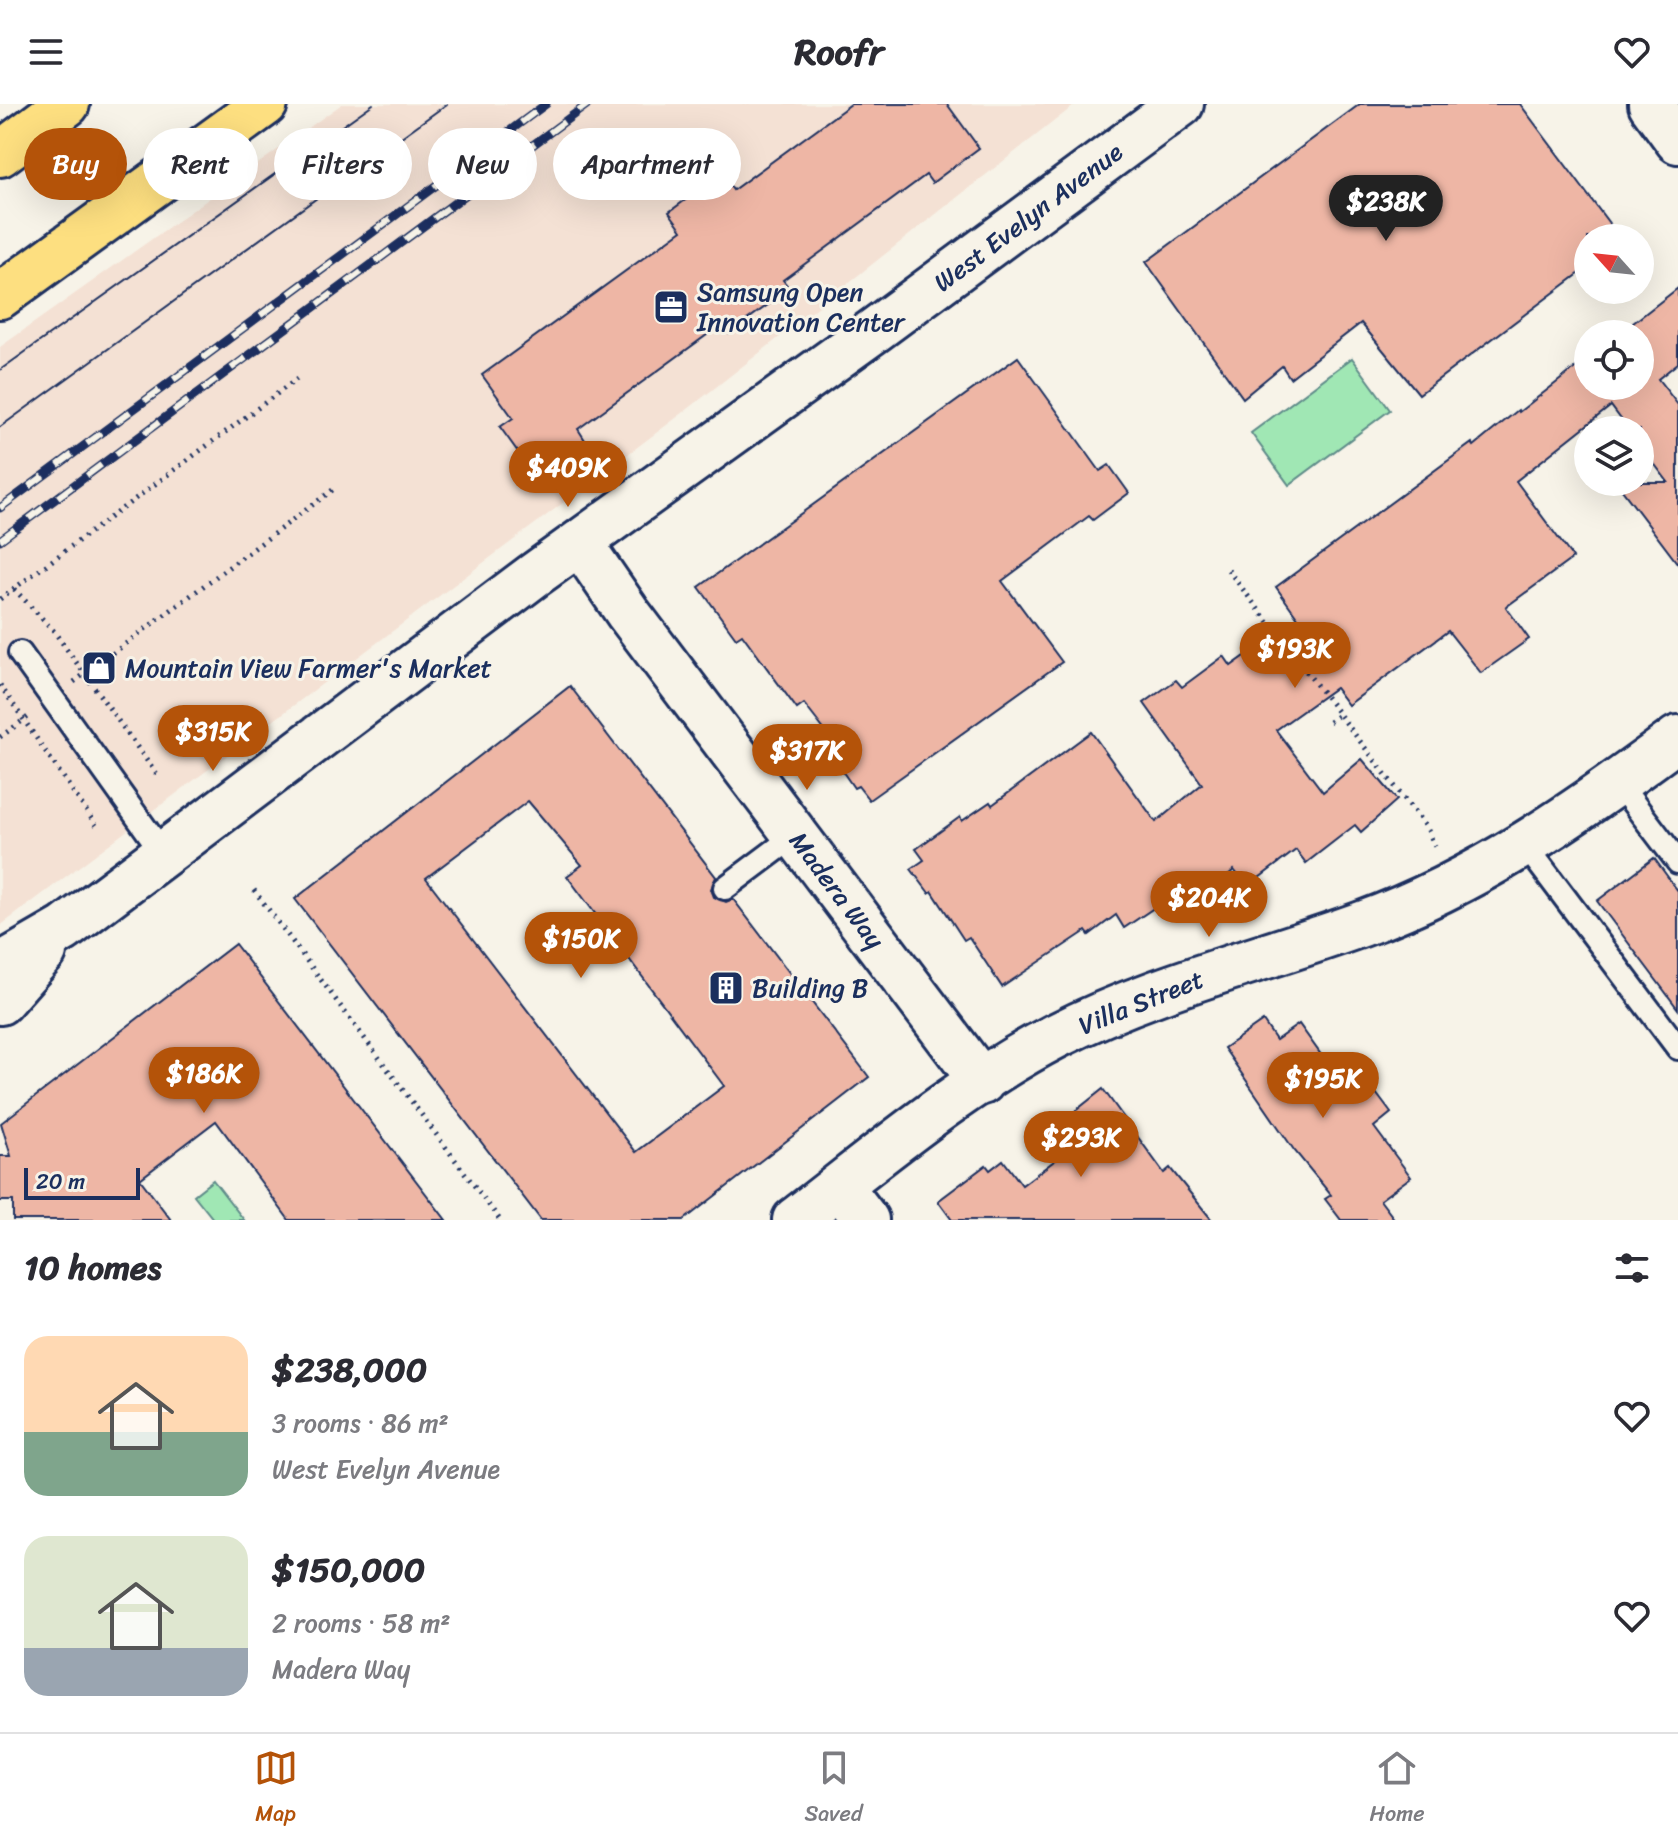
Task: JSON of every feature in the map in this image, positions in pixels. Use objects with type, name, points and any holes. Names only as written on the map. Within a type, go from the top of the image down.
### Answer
[{"type":"highway","points":[[0,154],[67,104]]},
{"type":"highway","points":[[0,296],[265,104]]},
{"type":"street","name":"West Evelyn Avenue","points":[[0,966],[64,929],[580,543],[1181,104]]},
{"type":"street","points":[[1651,104],[1678,141]]},
{"type":"street","name":"Madera Way","points":[[580,543],[628,613],[982,1082]]},
{"type":"street","name":"Villa Street","points":[[795,1220],[982,1082],[1057,1036],[1148,995],[1363,924],[1451,887],[1526,846],[1678,738]]},
{"type":"street","name":"West Evelyn Avenue","points":[[0,1002],[64,929]]},
{"type":"street","points":[[840,1186],[866,1220]]},
{"type":"lane","points":[[20,653],[163,853]]},
{"type":"lane","points":[[1618,783],[1678,862]]},
{"type":"lane","points":[[725,888],[797,834]]},
{"type":"lane","points":[[1526,846],[1678,1048]]},
{"type":"path","points":[[0,599],[297,379]]},
{"type":"path","points":[[0,737],[334,489]]},
{"type":"path","points":[[1228,570],[1427,828],[1451,887]]},
{"type":"path","points":[[14,589],[53,630],[160,779]]},
{"type":"path","points":[[0,685],[98,828]]},
{"type":"path","points":[[1329,722],[1340,714]]},
{"type":"path","points":[[254,890],[500,1220]]},
{"type":"shaded area","points":[[342,104],[1076,104],[688,409],[0,926],[0,347],[207,200],[258,200],[258,164],[274,152],[274,200],[412,200],[412,128],[308,128]]},
{"type":"green space","points":[[1352,358],[1390,410],[1289,485],[1251,433]]},
{"type":"green space","points":[[213,1180],[244,1220],[214,1220],[194,1195]]},
{"type":"building","name":"Samsung Open Innovation Center","points":[[851,104],[947,104],[979,148],[932,183],[926,175],[783,280],[790,289],[729,333],[722,324],[578,429],[585,440],[536,477],[500,427],[513,418],[482,375],[682,230],[669,212],[685,200],[741,200],[741,184]]},
{"type":"building","points":[[1360,104],[1520,104],[1610,224],[1574,224],[1574,278],[1419,394],[1361,323],[1290,378],[1282,366],[1243,398],[1146,262]]},
{"type":"building","points":[[1678,288],[1678,363],[1658,379],[1678,405],[1678,564],[1627,496],[1654,496],[1654,482],[1668,482],[1654,464],[1654,416],[1618,416],[1611,406],[1598,416],[1574,416],[1574,435],[1516,481],[1573,558],[1506,607],[1529,639],[1481,673],[1448,631],[1348,705],[1335,688],[1276,730],[1323,792],[1362,759],[1397,800],[1361,832],[1355,825],[1306,863],[1296,850],[1247,887],[1234,870],[1201,898],[1196,892],[1183,902],[1176,893],[1124,928],[1116,915],[1089,935],[1086,931],[1002,987],[969,937],[964,940],[932,891],[929,893],[911,869],[924,860],[916,849],[960,817],[962,821],[990,802],[992,805],[1091,732],[1156,822],[1202,784],[1144,703],[1176,680],[1182,687],[1224,656],[1231,666],[1298,618],[1276,587],[1472,443],[1474,446],[1574,369],[1574,400],[1654,400],[1654,320],[1637,320]]},
{"type":"building","points":[[1018,357],[1100,471],[1109,465],[1129,493],[1093,520],[1089,516],[1002,581],[1062,662],[869,800],[858,786],[854,788],[838,765],[846,758],[804,704],[797,709],[742,634],[736,638],[699,587]]},
{"type":"building","name":"Building B","points":[[570,686],[716,877],[711,889],[714,897],[726,902],[733,899],[869,1077],[684,1220],[541,1220],[295,899]],"holes":[[[528,801],[582,865],[567,876],[724,1086],[636,1152],[426,878]]]},
{"type":"building","points":[[1654,858],[1678,891],[1678,1009],[1597,901]]},
{"type":"building","points":[[235,944],[446,1220],[289,1220],[216,1121],[140,1179],[171,1220],[13,1220],[13,1201],[0,1201],[0,1156],[11,1156],[1,1123]]},
{"type":"building","points":[[1263,1021],[1276,1040],[1299,1024],[1347,1091],[1364,1077],[1391,1113],[1374,1127],[1411,1177],[1380,1200],[1395,1220],[1341,1220],[1325,1199],[1331,1195],[1294,1150],[1224,1048]]},
{"type":"building","points":[[1103,1089],[1164,1173],[1170,1168],[1212,1220],[952,1220],[938,1201],[986,1165],[990,1170],[1003,1160],[1022,1185],[1070,1149],[1054,1128]]},
{"type":"tram line","points":[[0,370],[373,104]]},
{"type":"tram line","points":[[0,427],[447,104]]},
{"type":"railway","points":[[0,508],[546,104]]},
{"type":"railway","points":[[0,540],[588,104]]},
{"type":"place","name":"Samsung Open Innovation Center","points":[[671,307]]},
{"type":"place","name":"Mountain View Farmer's Market","points":[[99,668]]},
{"type":"place","name":"Building B","points":[[726,988]]}]
